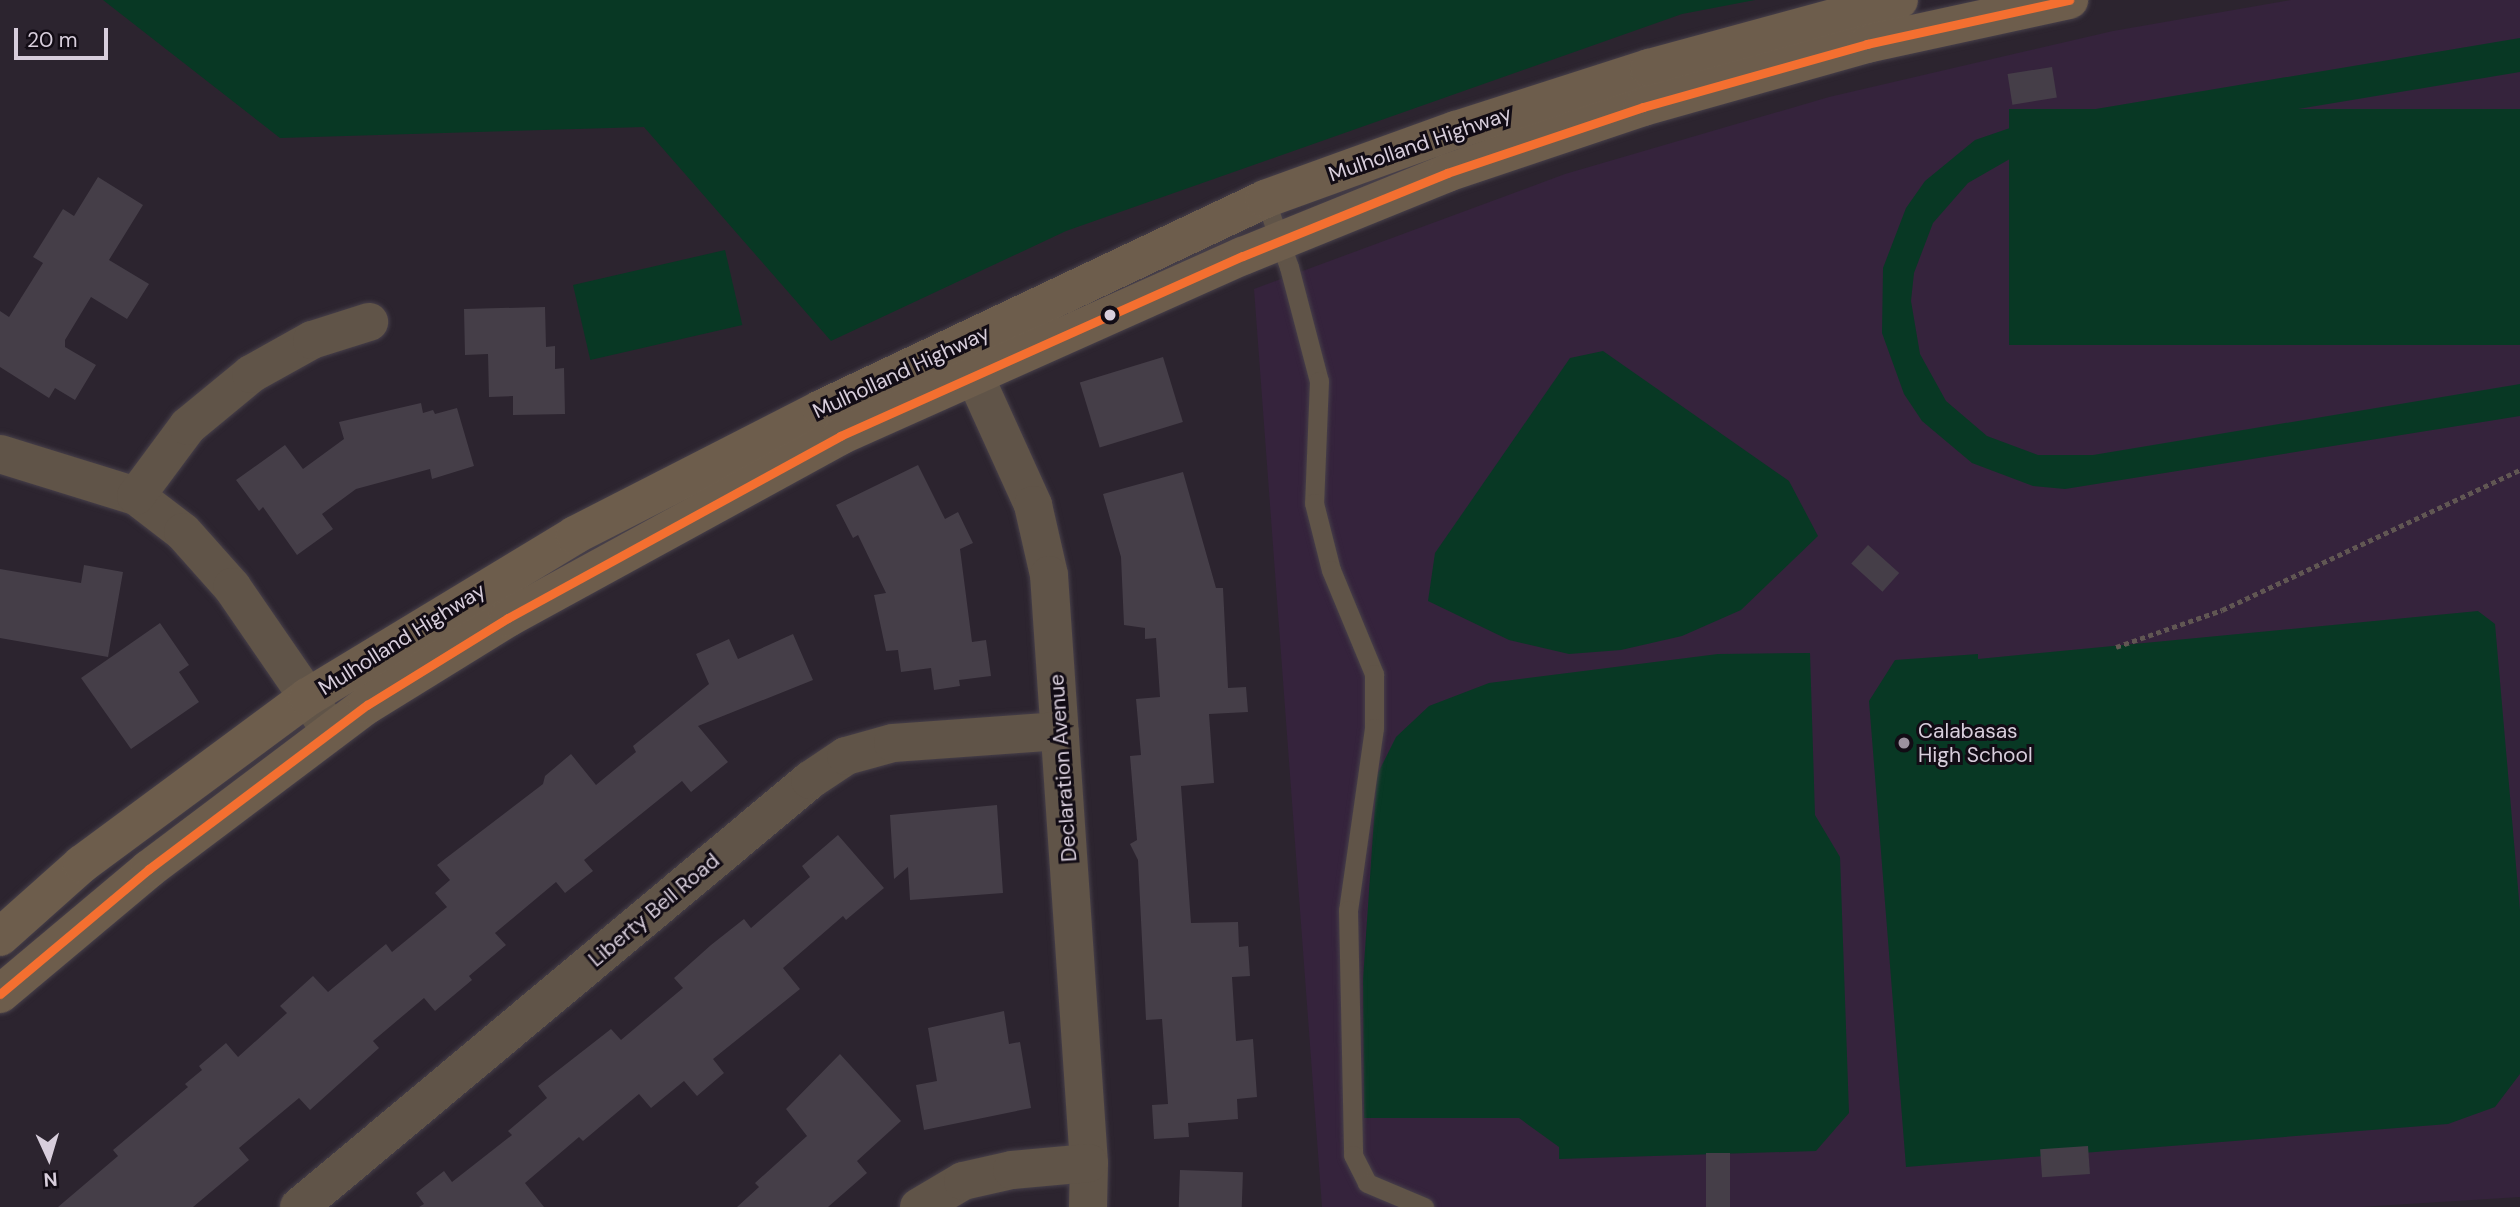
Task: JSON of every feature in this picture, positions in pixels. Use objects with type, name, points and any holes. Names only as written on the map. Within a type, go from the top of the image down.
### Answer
[{"type":"main road","name":"Mulholland Highway","points":[[0,937],[82,864],[308,697],[575,535],[821,409],[969,361],[1486,160],[1643,107],[1899,0]]},
{"type":"main road","name":"Mulholland Highway","points":[[0,994],[149,869],[331,731],[508,618],[1265,199],[1636,72],[1862,17],[2069,0]]},
{"type":"street","points":[[136,496],[188,426],[251,374],[312,340],[369,322]]},
{"type":"street","name":"Declaration Avenue","points":[[969,361],[1033,505],[1049,575],[1089,1163],[1088,1207]]},
{"type":"street","points":[[0,454],[136,496],[183,532],[232,587],[331,731]]},
{"type":"street","name":"Liberty Bell Road","points":[[299,1207],[810,780],[846,756],[892,743],[1060,731]]},
{"type":"street","points":[[919,1207],[963,1181],[1012,1170],[1089,1163]]},
{"type":"lane","points":[[1265,199],[1280,242],[1319,381],[1314,503],[1331,570],[1374,674],[1374,728],[1348,910],[1353,1154],[1367,1183],[1424,1207]]},
{"type":"path","points":[[2116,647],[2221,610],[2520,470]]},
{"type":"shaded area","name":"Calabasas High School","points":[[2291,0],[2520,0],[2520,1197],[2360,1207],[1322,1207],[1254,289],[1565,174],[1829,97],[2113,31]]},
{"type":"green space","points":[[103,0],[1755,0],[1682,14],[1066,231],[831,341],[644,127],[280,138]]},
{"type":"green space","points":[[2520,38],[2520,72],[2015,156],[1968,183],[1933,223],[1914,273],[1911,301],[1920,354],[1946,401],[1987,436],[2038,455],[2093,455],[2520,384],[2520,416],[2065,489],[2033,486],[1972,463],[1922,421],[1904,394],[1882,333],[1883,268],[1906,208],[1925,181],[1975,140],[2036,119]]},
{"type":"green space","points":[[2009,109],[2520,109],[2520,345],[2009,345]]},
{"type":"green space","points":[[725,250],[742,325],[590,360],[573,285]]},
{"type":"green space","points":[[1603,351],[1789,481],[1818,536],[1741,610],[1682,636],[1621,650],[1569,654],[1509,640],[1428,601],[1435,553],[1570,358]]},
{"type":"green space","points":[[2478,611],[2495,624],[2520,911],[2520,1074],[2495,1107],[2448,1124],[1906,1167],[1869,701],[1895,660],[1978,654],[1978,659]]},
{"type":"green space","points":[[1810,653],[1815,815],[1840,857],[1849,1113],[1816,1151],[1559,1159],[1559,1147],[1519,1118],[1364,1118],[1363,979],[1377,775],[1396,737],[1429,706],[1489,683],[1718,654]]},
{"type":"building","points":[[2052,67],[2057,98],[2012,105],[2008,74]]},
{"type":"building","points":[[98,177],[143,205],[109,260],[149,284],[127,319],[91,297],[65,340],[65,347],[96,365],[75,400],[55,388],[49,398],[0,367],[0,311],[9,317],[43,263],[33,257],[63,209],[74,216]]},
{"type":"building","points":[[545,307],[546,347],[555,346],[555,369],[564,368],[565,414],[513,415],[513,396],[489,397],[488,354],[465,355],[464,309]]},
{"type":"building","points":[[1163,357],[1183,422],[1100,447],[1080,382]]},
{"type":"building","points":[[421,403],[423,413],[433,410],[435,414],[457,408],[474,466],[432,479],[430,469],[356,489],[322,514],[333,529],[297,555],[263,507],[259,511],[236,480],[285,445],[303,469],[344,439],[339,422]]},
{"type":"building","points":[[918,465],[945,519],[958,512],[973,543],[960,549],[972,642],[986,640],[991,676],[959,680],[960,686],[934,690],[931,668],[901,672],[898,650],[886,651],[874,595],[886,593],[858,535],[853,538],[836,505]]},
{"type":"building","points":[[1183,472],[1216,588],[1223,588],[1228,688],[1246,687],[1248,712],[1209,714],[1214,783],[1181,786],[1191,923],[1238,922],[1239,947],[1248,946],[1250,976],[1232,977],[1236,1041],[1253,1039],[1257,1097],[1237,1099],[1238,1119],[1188,1123],[1189,1137],[1154,1139],[1152,1105],[1168,1104],[1162,1019],[1146,1020],[1138,860],[1130,844],[1137,840],[1130,756],[1141,755],[1136,699],[1160,697],[1156,638],[1145,639],[1145,628],[1124,625],[1121,557],[1103,494]]},
{"type":"building","points":[[1868,545],[1899,573],[1882,592],[1851,564]]},
{"type":"building","points":[[84,565],[123,572],[108,657],[0,638],[0,569],[81,583]]},
{"type":"building","points":[[160,623],[189,665],[179,672],[199,702],[131,749],[81,678]]},
{"type":"building","points":[[793,634],[813,680],[698,726],[728,762],[691,792],[682,781],[584,860],[593,871],[565,893],[556,882],[495,933],[506,945],[469,976],[472,980],[435,1011],[424,998],[373,1041],[379,1048],[310,1110],[299,1098],[239,1148],[249,1160],[193,1207],[58,1207],[118,1156],[113,1150],[188,1087],[185,1084],[202,1070],[199,1066],[226,1043],[238,1057],[287,1013],[280,1006],[313,976],[328,992],[386,944],[392,952],[447,907],[435,893],[450,880],[437,865],[543,784],[545,776],[571,754],[596,785],[636,752],[633,746],[709,684],[696,654],[729,639],[738,659]]},
{"type":"building","points":[[997,805],[1003,893],[910,900],[908,867],[894,879],[890,815]]},
{"type":"building","points":[[838,835],[884,888],[846,920],[843,916],[783,968],[800,989],[713,1059],[724,1073],[697,1096],[684,1081],[651,1108],[639,1094],[583,1141],[579,1137],[525,1183],[544,1207],[419,1207],[424,1204],[416,1193],[444,1171],[452,1182],[512,1135],[508,1131],[547,1098],[538,1086],[611,1029],[621,1040],[683,988],[674,978],[711,945],[744,919],[751,928],[810,877],[802,866]]},
{"type":"building","points":[[1004,1011],[1009,1044],[1020,1042],[1031,1108],[924,1130],[916,1085],[937,1081],[928,1028]]},
{"type":"building","points":[[840,1054],[901,1121],[857,1161],[867,1173],[828,1207],[737,1207],[759,1187],[755,1183],[807,1136],[786,1109]]},
{"type":"building","points":[[2088,1146],[2090,1174],[2042,1177],[2040,1149]]},
{"type":"building","points":[[1706,1153],[1730,1153],[1730,1207],[1706,1207]]},
{"type":"building","points":[[1180,1170],[1243,1172],[1242,1207],[1179,1207]]},
{"type":"transit line","points":[[0,994],[149,869],[367,705],[508,618],[840,436],[1243,256],[1447,173],[1643,107],[1867,44],[2069,0]]},
{"type":"place","name":"Calabasas High School","points":[[1904,743]]}]
